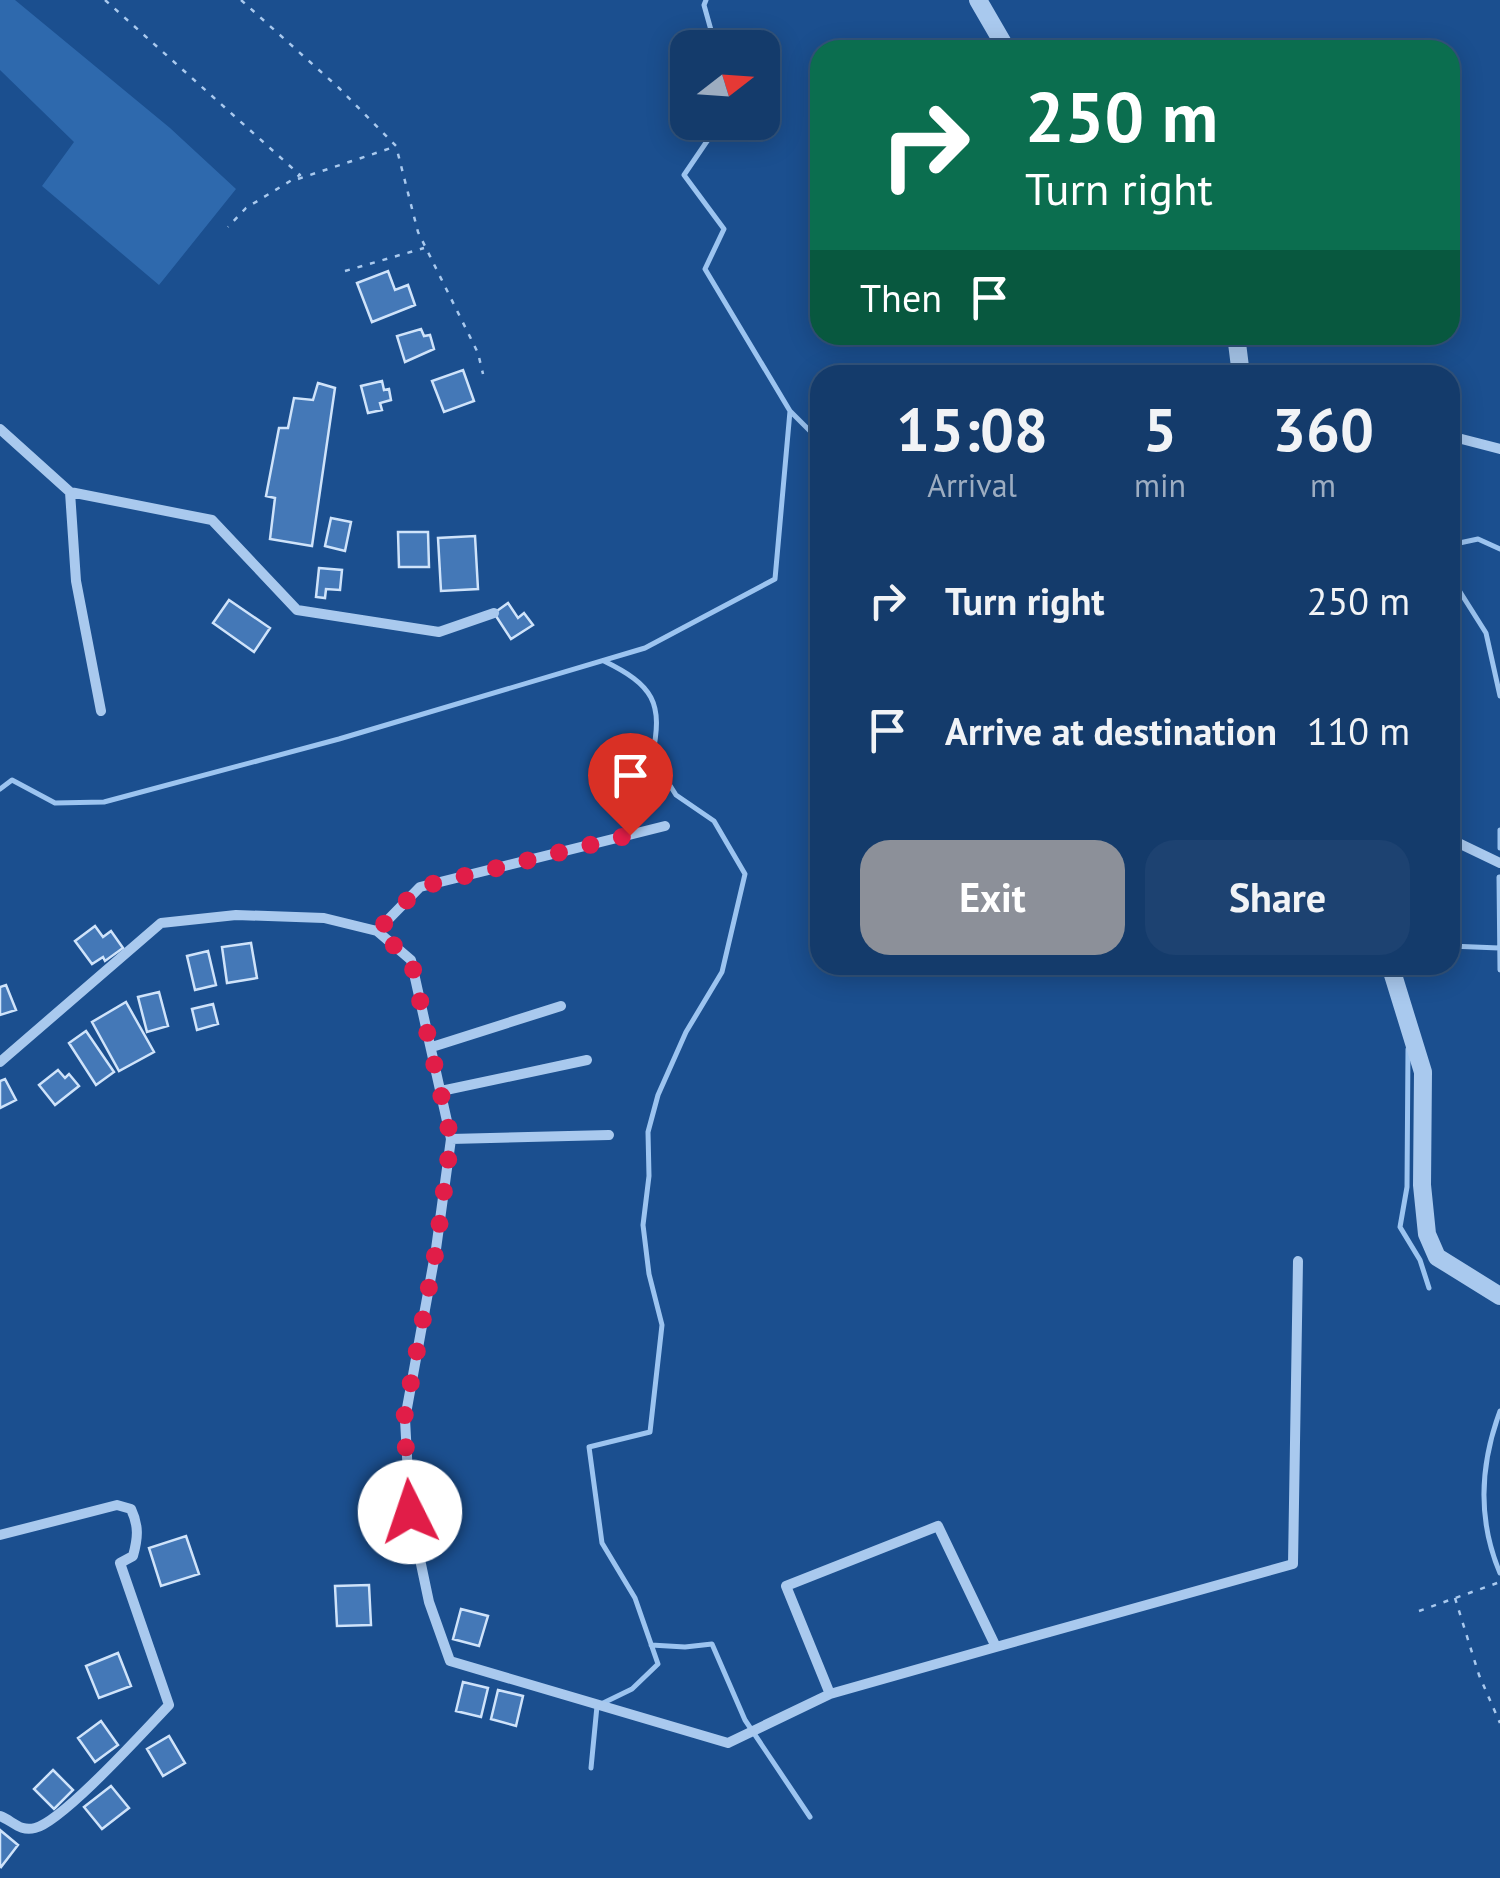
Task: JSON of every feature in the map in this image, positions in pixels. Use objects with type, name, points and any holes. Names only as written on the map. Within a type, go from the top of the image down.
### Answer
[{"type":"street","points":[[978,0],[1002,40]]},
{"type":"street","points":[[0,430],[70,492],[212,520],[297,610],[439,632],[494,613]]},
{"type":"street","points":[[1460,439],[1500,449]]},
{"type":"street","points":[[70,492],[76,581],[101,711]]},
{"type":"street","points":[[377,931],[420,887],[665,826]]},
{"type":"street","points":[[1460,843],[1500,863]]},
{"type":"street","points":[[0,1062],[161,923],[236,915],[324,918],[377,931],[411,960],[451,1139],[436,1250],[404,1419],[410,1512],[429,1602],[450,1661],[728,1743],[830,1694],[1293,1564],[1298,1261]]},
{"type":"street","points":[[1393,975],[1423,1072],[1422,1185],[1427,1234],[1438,1256],[1500,1296]]},
{"type":"street","points":[[432,1047],[561,1006]]},
{"type":"street","points":[[441,1091],[586,1060]]},
{"type":"street","points":[[451,1139],[610,1135]]},
{"type":"street","points":[[0,1535],[117,1505],[131,1509],[137,1522],[137,1540],[133,1556],[120,1563],[169,1705],[79,1797],[38,1828],[20,1829],[0,1816]]},
{"type":"street","points":[[830,1694],[786,1586],[938,1526],[996,1648]]},
{"type":"path","points":[[105,0],[300,175],[246,208],[228,227]]},
{"type":"path","points":[[241,0],[339,88],[396,146],[418,232],[478,353],[483,374]]},
{"type":"path","points":[[290,182],[396,146]]},
{"type":"path","points":[[345,271],[425,248]]},
{"type":"path","points":[[1419,1611],[1500,1582]]},
{"type":"path","points":[[1455,1598],[1479,1675],[1500,1723]]},
{"type":"shaded area","points":[[0,0],[15,0],[170,128],[236,189],[159,285],[42,186],[74,142],[0,70]]},
{"type":"building","points":[[388,271],[395,290],[408,285],[415,305],[372,322],[357,283]]},
{"type":"building","points":[[421,329],[424,336],[430,335],[434,349],[405,362],[397,336]]},
{"type":"building","points":[[463,370],[474,401],[444,412],[432,381]]},
{"type":"building","points":[[382,381],[391,400],[380,403],[382,410],[368,413],[361,386]]},
{"type":"building","points":[[318,383],[335,388],[312,546],[270,539],[275,498],[266,496],[279,428],[288,428],[294,398],[313,400]]},
{"type":"building","points":[[331,518],[351,522],[345,551],[325,546]]},
{"type":"building","points":[[398,532],[428,532],[429,567],[399,567]]},
{"type":"building","points":[[475,536],[478,589],[441,591],[438,538]]},
{"type":"building","points":[[319,568],[342,570],[340,590],[326,589],[325,598],[316,597]]},
{"type":"building","points":[[229,600],[270,628],[254,652],[213,623]]},
{"type":"building","points":[[508,603],[518,618],[524,613],[533,625],[511,639],[494,613]]},
{"type":"building","points":[[95,926],[103,937],[111,931],[123,948],[105,961],[103,957],[92,964],[75,941]]},
{"type":"building","points":[[251,943],[257,978],[227,983],[222,947]]},
{"type":"building","points":[[208,951],[216,985],[195,990],[187,956]]},
{"type":"building","points":[[6,985],[16,1010],[0,1015],[0,987]]},
{"type":"building","points":[[159,992],[168,1026],[147,1032],[138,997]]},
{"type":"building","points":[[126,1002],[154,1052],[119,1071],[92,1022]]},
{"type":"building","points":[[213,1004],[218,1024],[197,1030],[192,1009]]},
{"type":"building","points":[[86,1031],[114,1072],[96,1085],[69,1043]]},
{"type":"building","points":[[58,1070],[65,1078],[69,1074],[79,1086],[55,1105],[39,1085]]},
{"type":"building","points":[[5,1079],[16,1100],[0,1108],[0,1081]]},
{"type":"building","points":[[186,1536],[199,1574],[161,1586],[149,1548]]},
{"type":"building","points":[[369,1585],[371,1625],[337,1626],[335,1586]]},
{"type":"building","points":[[461,1609],[488,1616],[479,1646],[453,1639]]},
{"type":"building","points":[[118,1653],[131,1686],[99,1698],[86,1666]]},
{"type":"building","points":[[463,1682],[488,1688],[481,1717],[456,1711]]},
{"type":"building","points":[[498,1690],[523,1696],[516,1726],[491,1719]]},
{"type":"building","points":[[101,1721],[118,1745],[95,1762],[78,1738]]},
{"type":"building","points":[[169,1736],[185,1763],[163,1776],[147,1749]]},
{"type":"building","points":[[53,1770],[73,1790],[54,1809],[34,1789]]},
{"type":"building","points":[[111,1786],[129,1808],[102,1829],[84,1807]]},
{"type":"building","points":[[0,1830],[18,1845],[1,1867],[0,1866]]},
{"type":"waterway","points":[[706,0],[711,30]]},
{"type":"waterway","points":[[708,140],[684,175],[724,229],[705,269],[790,411],[810,431]]},
{"type":"waterway","points":[[0,789],[12,780],[55,803],[104,802],[339,739],[645,648],[775,579],[790,411]]},
{"type":"waterway","points":[[1460,543],[1478,539],[1500,549]]},
{"type":"waterway","points":[[1460,592],[1486,633],[1500,696]]},
{"type":"waterway","points":[[591,1768],[597,1706],[632,1689],[658,1664],[635,1598],[602,1543],[589,1447],[650,1432],[662,1325],[649,1274],[643,1225],[649,1176],[648,1132],[658,1095],[686,1032],[722,972],[745,874],[714,821],[676,795],[652,757],[656,722],[651,697],[634,678],[604,661]]},
{"type":"waterway","points":[[1500,830],[1500,848]]},
{"type":"waterway","points":[[1499,877],[1500,970]]},
{"type":"waterway","points":[[1460,946],[1499,948]]},
{"type":"waterway","points":[[1408,1049],[1407,1187],[1400,1227],[1420,1260],[1429,1288]]},
{"type":"waterway","points":[[1500,1411],[1488,1451],[1484,1492],[1487,1532],[1500,1573]]},
{"type":"waterway","points":[[651,1645],[712,1644],[745,1720],[810,1817]]},
{"type":"route","points":[[410,1512],[404,1419],[436,1250],[451,1139],[411,960],[377,931],[420,887],[630,835]]}]
